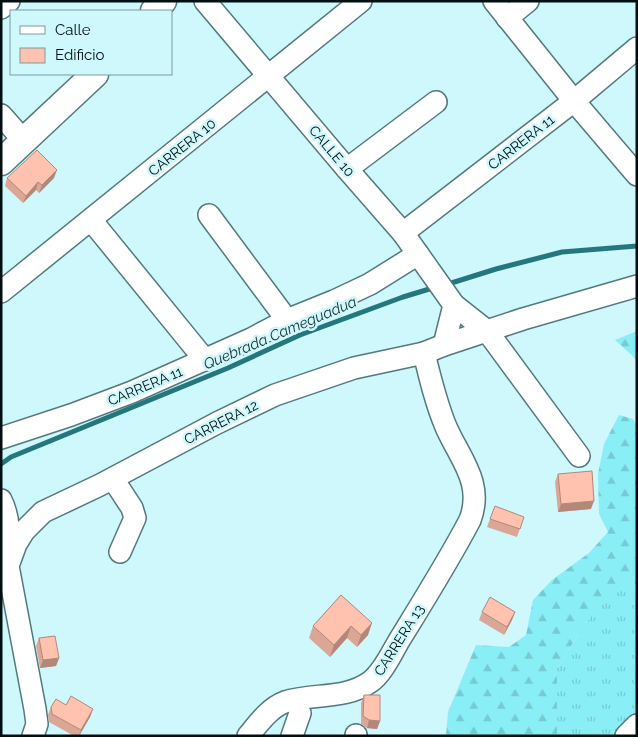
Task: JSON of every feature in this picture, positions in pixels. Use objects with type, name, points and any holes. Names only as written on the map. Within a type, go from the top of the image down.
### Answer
[{"type":"main road","points":[[1,162],[94,75]]},
{"type":"street","points":[[1,8],[9,1]]},
{"type":"street","name":"CALLE 10","points":[[205,1],[346,169],[403,233],[450,299],[487,331],[579,456]]},
{"type":"street","name":"CARRERA 10","points":[[1,292],[361,1]]},
{"type":"street","points":[[494,1],[574,101],[637,175]]},
{"type":"street","points":[[507,18],[528,1]]},
{"type":"street","name":"CARRERA 11","points":[[403,233],[574,101],[637,48]]},
{"type":"street","points":[[346,169],[436,102]]},
{"type":"street","points":[[1,115],[24,141]]},
{"type":"street","points":[[209,215],[287,320]]},
{"type":"street","points":[[91,220],[205,360]]},
{"type":"street","name":"CARRERA 11","points":[[1,438],[132,392],[205,360],[287,320],[370,284],[418,254]]},
{"type":"street","name":"CARRERA 12","points":[[8,566],[16,544],[24,531],[43,512],[112,479],[217,423],[275,395],[354,368],[424,353],[487,331],[637,286]]},
{"type":"street","points":[[444,345],[450,299]]},
{"type":"street","name":"CARRERA 13","points":[[248,736],[263,718],[283,703],[346,693],[372,681],[386,663],[470,520],[475,500],[474,487],[435,397],[424,353]]},
{"type":"street","points":[[112,479],[132,508],[135,518],[120,552]]},
{"type":"street","points":[[1,500],[6,509],[8,524],[8,566],[35,710],[36,724],[33,736]]},
{"type":"street","points":[[292,736],[300,713]]},
{"type":"street","points":[[626,736],[637,725]]},
{"type":"green space","points":[[637,331],[637,360],[615,340]]},
{"type":"green space","points":[[619,415],[633,419],[637,425],[637,585],[618,583],[585,624],[557,668],[557,736],[446,736],[448,712],[476,645],[509,647],[526,635],[533,600],[552,580],[589,553],[608,532],[599,514],[598,474],[604,444]]},
{"type":"green space","points":[[618,582],[637,585],[637,736],[557,736],[557,668],[585,624]]},
{"type":"building","points":[[37,150],[57,170],[42,185],[38,182],[26,196],[7,178]]},
{"type":"building","points":[[592,471],[594,501],[561,504],[558,474]]},
{"type":"building","points":[[495,506],[524,517],[520,529],[490,519]]},
{"type":"building","points":[[341,595],[372,623],[361,635],[351,626],[334,645],[313,626]]},
{"type":"building","points":[[490,597],[515,612],[507,627],[482,612]]},
{"type":"building","points":[[55,636],[59,658],[43,660],[39,638]]},
{"type":"building","points":[[364,695],[380,695],[380,721],[369,720],[363,716]]},
{"type":"building","points":[[71,696],[93,709],[81,730],[52,714],[51,707],[56,699],[66,705]]},
{"type":"waterway","name":"Quebrada Cameguadua","points":[[445,285],[496,269],[562,252],[637,246]]},
{"type":"waterway","name":"Quebrada Cameguadua","points":[[1,464],[11,457],[228,368],[300,335],[403,297],[436,287]]}]
